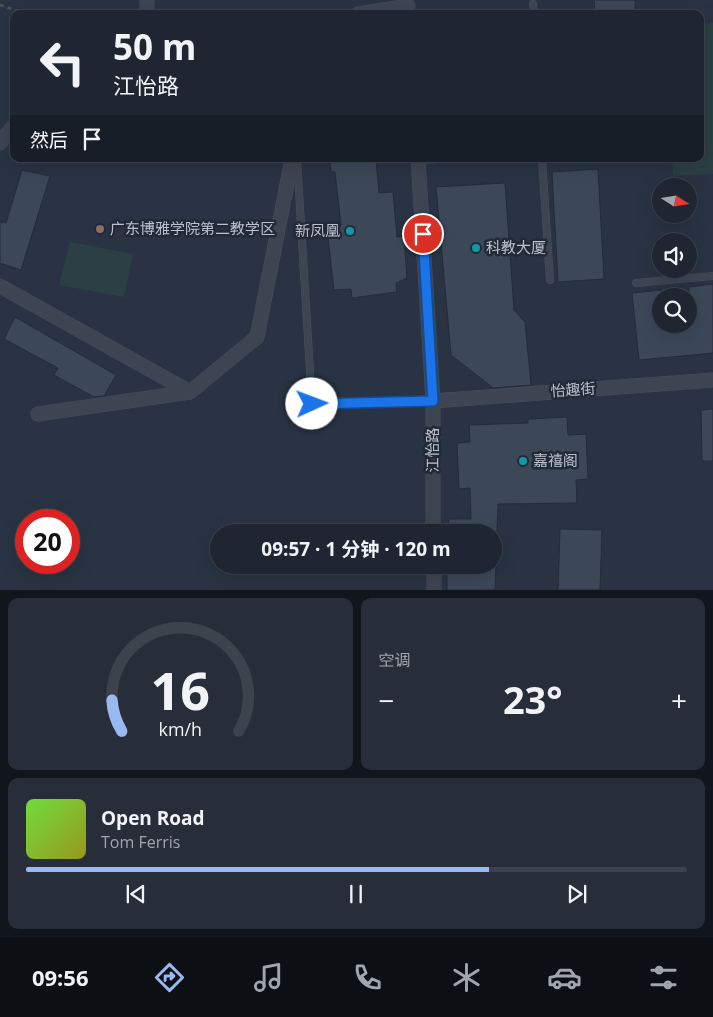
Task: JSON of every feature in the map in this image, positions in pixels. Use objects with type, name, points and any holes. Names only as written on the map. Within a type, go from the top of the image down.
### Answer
[{"type":"street","points":[[384,10],[409,6]]},
{"type":"street","points":[[0,143],[10,130]]},
{"type":"street","points":[[38,414],[190,392],[257,337],[291,162]]},
{"type":"street","name":"江怡路","points":[[418,162],[433,401],[433,524]]},
{"type":"street","points":[[0,286],[190,392]]},
{"type":"street","name":"怡趣街","points":[[433,401],[713,380]]},
{"type":"street","points":[[434,574],[434,590]]},
{"type":"lane","points":[[533,4],[534,10]]},
{"type":"lane","points":[[297,162],[312,404],[433,401]]},
{"type":"lane","points":[[542,162],[550,280]]},
{"type":"lane","points":[[636,283],[713,276]]},
{"type":"path","points":[[0,5],[15,10]]},
{"type":"green space","points":[[713,23],[713,174],[673,176],[672,162],[704,162],[704,24]]},
{"type":"green space","points":[[70,242],[133,254],[124,297],[59,285]]},
{"type":"building","points":[[594,0],[635,0],[635,10],[595,10]]},
{"type":"building","name":"新凤凰","points":[[330,162],[376,162],[379,193],[393,192],[397,237],[404,236],[407,278],[396,283],[397,292],[352,298],[351,289],[334,290],[328,238],[340,236],[339,226],[341,225],[335,172],[331,172]]},
{"type":"building","points":[[598,169],[604,279],[558,282],[552,172]]},
{"type":"building","points":[[22,170],[50,176],[21,270],[0,263],[0,222],[6,223]]},
{"type":"building","name":"科教大厦","points":[[505,183],[514,310],[525,322],[531,385],[493,388],[451,355],[436,187]]},
{"type":"building","points":[[713,284],[713,353],[639,360],[632,293],[652,291],[652,333],[697,333],[697,288],[689,287]]},
{"type":"building","points":[[15,317],[116,375],[104,396],[94,397],[54,375],[58,368],[4,339]]},
{"type":"building","points":[[713,409],[713,461],[702,461],[701,410]]},
{"type":"building","name":"嘉禧阁","points":[[567,417],[568,435],[586,434],[588,479],[576,480],[577,503],[498,504],[497,524],[449,524],[449,519],[471,519],[470,488],[459,489],[457,443],[470,442],[469,425],[528,423],[528,419]]},
{"type":"building","points":[[560,529],[602,530],[600,590],[558,590]]},
{"type":"building","points":[[447,574],[496,574],[495,590],[447,590]]},
{"type":"place","name":"广东博雅学院第二教学区","points":[[100,229]]},
{"type":"place","name":"新凤凰","points":[[350,231]]},
{"type":"place","name":"科教大厦","points":[[476,248]]},
{"type":"place","name":"嘉禧阁","points":[[523,461]]},
{"type":"route","points":[[312,404],[433,401],[423,234]]}]
